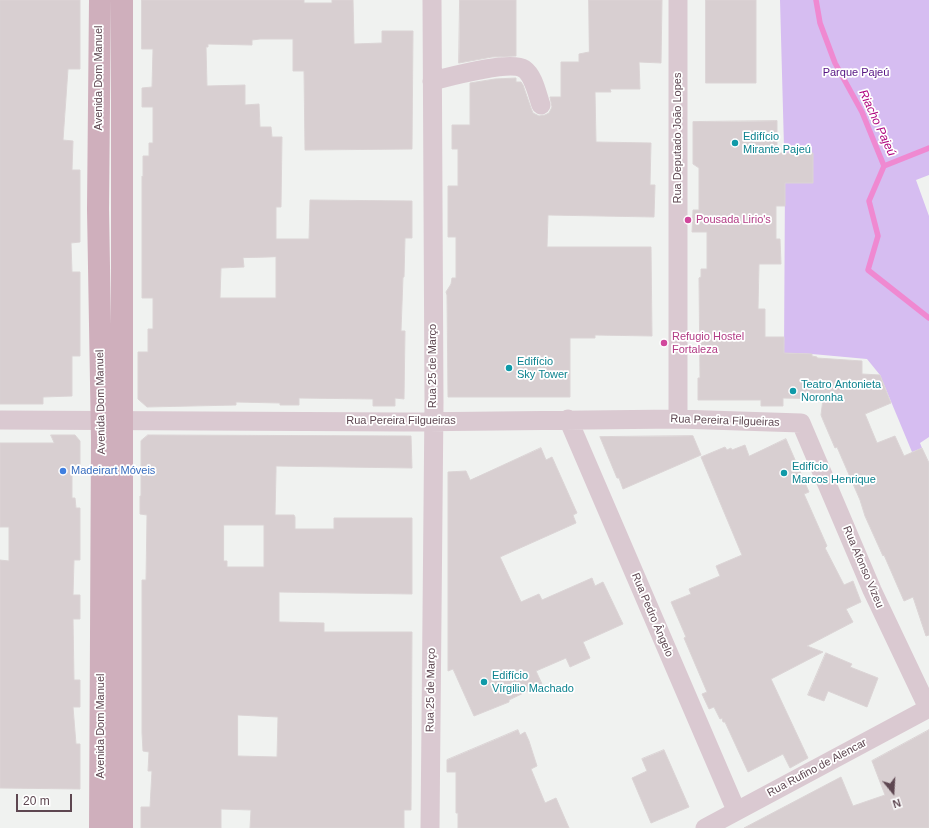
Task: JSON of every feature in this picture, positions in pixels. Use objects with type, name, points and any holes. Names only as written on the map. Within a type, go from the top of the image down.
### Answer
[{"type":"main road","name":"Avenida Dom Manuel","points":[[100,0],[98,209],[112,420],[122,828]]},
{"type":"main road","name":"Avenida Dom Manuel","points":[[100,828],[122,0]]},
{"type":"street","name":"Rua 25 de Março","points":[[430,828],[433,422],[432,0]]},
{"type":"street","name":"Rua Deputado João Lopes","points":[[678,0],[678,420]]},
{"type":"street","points":[[432,81],[485,70],[516,66],[523,69],[530,75],[542,105]]},
{"type":"street","name":"Rua Pereira Filgueiras","points":[[0,420],[433,422],[568,419],[801,423]]},
{"type":"street","name":"Rua Pedro Ângelo","points":[[568,419],[736,810]]},
{"type":"street","name":"Rua Afonso Vizeu","points":[[801,423],[872,590],[928,708]]},
{"type":"street","name":"Rua Rufino de Alencar","points":[[705,828],[928,708]]},
{"type":"green space","name":"Parque Pajeú","points":[[780,0],[929,0],[929,175],[916,180],[929,216],[929,437],[920,443],[922,448],[912,452],[880,375],[867,359],[784,353],[785,184]]},
{"type":"building","points":[[0,0],[80,0],[80,69],[68,69],[63,140],[73,141],[72,170],[80,170],[80,242],[71,243],[72,272],[80,272],[80,356],[72,356],[72,396],[43,397],[43,404],[0,404]]},
{"type":"building","points":[[142,0],[304,0],[304,3],[332,3],[332,0],[353,0],[354,44],[382,43],[382,31],[413,31],[412,149],[305,150],[304,71],[293,71],[293,39],[260,39],[252,40],[252,45],[208,44],[208,47],[206,47],[207,86],[245,85],[245,105],[259,104],[260,127],[271,127],[272,137],[282,137],[281,207],[276,207],[276,239],[309,239],[310,200],[412,201],[412,238],[405,238],[403,277],[401,331],[405,331],[404,399],[395,398],[395,406],[373,406],[373,399],[299,398],[299,405],[236,402],[236,405],[147,407],[138,399],[138,352],[148,352],[148,329],[153,329],[153,298],[142,298],[142,176],[143,177],[143,156],[149,156],[149,143],[153,143],[153,107],[142,107],[142,88],[152,87],[153,49],[142,49]],"holes":[[[276,257],[276,298],[220,298],[221,268],[244,267],[243,258]]]},
{"type":"building","points":[[460,0],[516,0],[516,56],[492,57],[459,63]]},
{"type":"building","points":[[589,0],[662,0],[661,63],[639,62],[640,89],[610,89],[611,92],[595,92],[596,142],[651,143],[650,185],[655,185],[654,217],[548,215],[547,247],[651,247],[652,336],[595,335],[595,338],[570,338],[570,397],[448,397],[446,292],[451,284],[452,278],[456,278],[456,237],[448,237],[448,186],[458,186],[458,149],[452,149],[452,125],[470,125],[470,83],[495,79],[516,78],[516,82],[521,82],[523,85],[533,113],[539,116],[549,113],[552,107],[550,97],[561,97],[561,62],[579,62],[579,54],[589,52]]},
{"type":"building","points":[[706,0],[756,0],[756,83],[706,83]]},
{"type":"building","points":[[777,121],[777,153],[813,153],[813,183],[785,183],[785,206],[776,206],[776,239],[780,239],[781,264],[759,264],[758,309],[765,309],[765,337],[784,337],[784,353],[812,354],[812,356],[817,358],[862,361],[862,374],[880,375],[891,403],[865,414],[877,443],[895,436],[904,456],[922,448],[929,463],[929,635],[926,636],[913,597],[904,601],[865,516],[860,500],[837,447],[835,448],[821,415],[823,399],[783,398],[783,406],[761,406],[761,400],[698,400],[698,378],[700,378],[699,278],[701,277],[701,269],[707,269],[707,232],[692,232],[693,210],[699,210],[699,168],[693,164],[693,122]]},
{"type":"building","points":[[51,435],[75,435],[80,441],[80,465],[72,465],[72,498],[75,498],[76,508],[80,508],[80,560],[74,560],[73,595],[80,595],[80,619],[73,619],[74,680],[80,680],[80,707],[73,707],[76,744],[80,744],[80,789],[0,788],[0,560],[9,561],[9,527],[0,527],[0,443],[54,443]]},
{"type":"building","points":[[148,435],[411,436],[412,468],[276,466],[275,515],[294,515],[295,529],[334,529],[334,518],[412,518],[412,594],[279,592],[279,622],[324,623],[324,632],[412,632],[411,810],[404,810],[404,828],[250,828],[251,810],[221,809],[221,828],[141,828],[141,807],[150,807],[152,771],[148,771],[149,752],[143,751],[142,733],[142,580],[146,580],[147,515],[140,514],[141,441]],"holes":[[[224,525],[264,525],[264,567],[227,567],[227,561],[224,561]],[[238,715],[278,717],[277,757],[238,756]]]},
{"type":"building","points":[[693,436],[701,455],[623,489],[600,437]]},
{"type":"building","points":[[786,439],[809,492],[804,494],[827,546],[825,548],[844,585],[853,581],[861,602],[846,609],[853,622],[807,646],[823,652],[771,679],[808,758],[790,768],[783,754],[748,772],[725,722],[723,722],[722,718],[720,719],[714,707],[709,709],[702,694],[707,692],[684,638],[686,637],[671,602],[691,594],[689,589],[720,576],[716,566],[742,555],[701,457],[725,447],[727,450],[731,448],[732,450],[745,445],[749,456]]},
{"type":"building","points":[[541,448],[546,460],[552,457],[577,513],[573,515],[576,523],[500,557],[521,602],[539,594],[542,600],[592,578],[595,586],[603,582],[623,624],[583,642],[590,658],[570,667],[566,658],[536,671],[542,684],[509,700],[509,702],[474,716],[453,669],[448,671],[448,472],[466,471],[470,480]]},
{"type":"building","points":[[826,653],[852,664],[850,667],[878,678],[867,707],[828,691],[824,701],[808,695]]},
{"type":"building","points":[[518,730],[520,735],[525,732],[529,741],[537,766],[531,769],[545,803],[556,798],[569,828],[458,828],[458,813],[456,813],[456,772],[447,772],[447,760]]},
{"type":"building","points":[[929,730],[929,828],[744,828],[841,777],[853,806],[885,795],[872,761]]},
{"type":"building","points":[[664,750],[689,807],[651,823],[632,778],[647,771],[642,759]]},
{"type":"waterway","name":"Riacho Pajeú","points":[[816,0],[820,23],[835,63],[862,112],[884,166]]},
{"type":"waterway","name":"Riacho Pajeú","points":[[929,148],[884,166],[869,201],[878,236],[868,270],[929,318]]},
{"type":"place","name":"Edifício Mirante Pajeú","points":[[735,143]]},
{"type":"place","name":"Pousada Lirio's","points":[[688,220]]},
{"type":"place","name":"Refugio Hostel Fortaleza","points":[[664,343]]},
{"type":"place","name":"Edifício Sky Tower","points":[[509,368]]},
{"type":"place","name":"Teatro Antonieta Noronha","points":[[793,391]]},
{"type":"place","name":"Madeirart Móveis","points":[[63,471]]},
{"type":"place","name":"Edifício Marcos Henrique","points":[[784,473]]},
{"type":"place","name":"Edifício Vírgilio Machado","points":[[484,682]]}]
